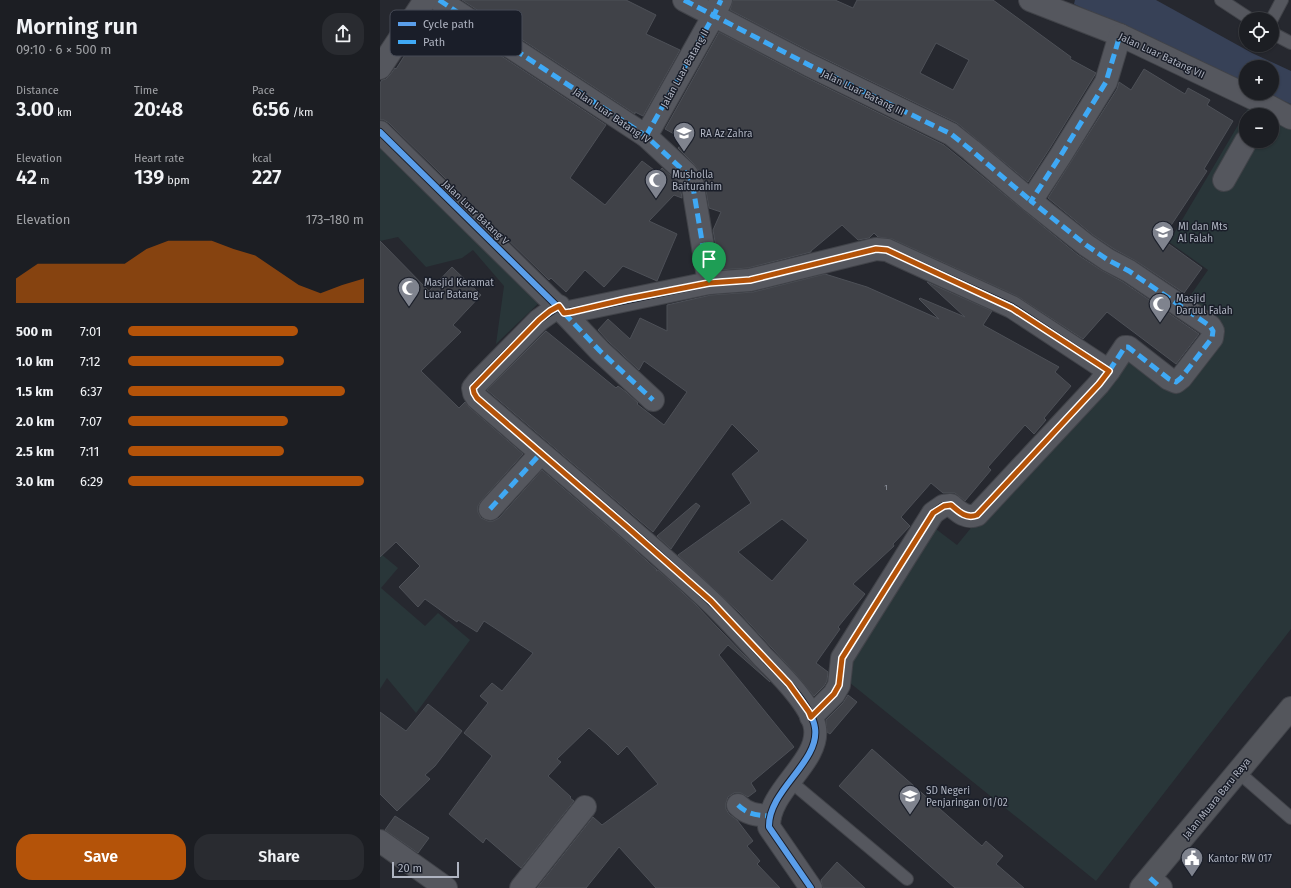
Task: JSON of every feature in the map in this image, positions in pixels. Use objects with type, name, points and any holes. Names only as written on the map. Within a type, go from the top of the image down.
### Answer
[{"type":"street","points":[[419,10],[426,0]]},
{"type":"street","name":"Jalan Luar Batang IV","points":[[439,0],[454,10]]},
{"type":"street","name":"Jalan Luar Batang III","points":[[684,0],[717,7],[809,65],[951,134],[1086,245],[1108,260],[1128,270],[1210,326],[1213,331],[1212,338],[1181,378],[1176,382],[1169,379],[1128,347],[1126,347],[1109,371]]},
{"type":"street","name":"Jalan Luar Batang VII","points":[[1030,0],[1120,35],[1260,108]]},
{"type":"street","name":"Jalan Luar Batang II","points":[[646,136],[717,7]]},
{"type":"street","points":[[1031,201],[1106,82],[1120,35]]},
{"type":"street","points":[[380,68],[390,53]]},
{"type":"street","name":"Jalan Luar Batang IV","points":[[522,55],[646,136],[692,180],[709,283]]},
{"type":"street","name":"Jalan Luar Batang VII","points":[[1279,114],[1291,118]]},
{"type":"street","name":"Jalan Luar Batang V","points":[[380,132],[562,310],[600,352],[653,400]]},
{"type":"street","points":[[1224,180],[1242,148]]},
{"type":"street","points":[[808,887],[769,827],[770,816],[776,801],[813,747],[816,736],[815,726],[811,717],[809,712],[789,684],[711,601],[477,398],[474,393],[473,388],[539,320],[550,311],[709,283],[750,280],[876,249],[887,250],[1012,308],[1109,371],[1099,384],[977,515],[972,517],[964,515],[951,505],[944,506],[933,513],[842,658],[839,685],[834,694],[811,717]]},
{"type":"street","points":[[490,509],[541,453]]},
{"type":"street","name":"Jalan Muara Baru Raya","points":[[1151,885],[1237,771],[1288,716]]},
{"type":"street","points":[[738,805],[745,812],[750,814],[770,816]]},
{"type":"street","points":[[521,888],[585,808]]},
{"type":"street","points":[[380,841],[446,888]]},
{"type":"lane","points":[[1221,0],[1239,12]]},
{"type":"lane","points":[[1276,12],[1282,0]]},
{"type":"lane","points":[[1279,37],[1291,43]]},
{"type":"lane","points":[[1237,771],[1291,818]]},
{"type":"lane","points":[[790,781],[907,879]]},
{"type":"shaded area","points":[[1279,99],[1291,104],[1291,629],[1096,881],[829,666],[924,520],[957,545],[1118,349],[1169,391],[1213,336],[1181,309],[1208,270],[1169,242],[1239,123],[1239,148],[1279,148],[1279,108],[1248,108],[1253,100]]},
{"type":"shaded area","points":[[380,144],[545,297],[496,344],[504,286],[473,250],[462,258],[426,267],[398,237],[380,241]]},
{"type":"shaded area","points":[[381,554],[398,568],[381,588],[425,626],[438,613],[470,640],[416,713],[387,678],[380,689]]},
{"type":"water","points":[[1075,0],[1156,0],[1239,46],[1239,52],[1250,52],[1267,60],[1239,60],[1239,82],[1074,4]]},
{"type":"water","points":[[1279,65],[1291,71],[1291,104],[1279,99]]},
{"type":"building","points":[[462,0],[626,0],[656,15],[646,34],[680,50],[643,116],[635,112],[635,114],[522,40],[522,10],[477,10]]},
{"type":"building","points":[[733,0],[835,0],[853,8],[857,0],[993,0],[1071,57],[1070,59],[1096,73],[1028,182],[957,123],[815,54],[730,10]],"holes":[[[936,43],[969,60],[953,90],[920,73]]]},
{"type":"building","points":[[719,32],[803,76],[944,145],[1078,255],[1123,282],[1199,334],[1176,364],[1107,312],[1083,339],[1017,296],[892,239],[878,237],[874,233],[869,238],[858,240],[842,225],[811,252],[748,268],[719,270],[719,265],[724,257],[717,253],[713,230],[721,212],[709,208],[702,174],[678,148],[685,140],[665,129]]},
{"type":"building","points":[[404,56],[501,56],[606,125],[570,178],[605,205],[642,161],[658,173],[662,168],[677,181],[680,186],[682,198],[674,195],[649,221],[677,234],[657,281],[623,266],[604,287],[585,270],[566,292],[551,278],[549,280],[389,123],[384,120],[380,120],[380,83],[390,75],[395,68],[396,69]]},
{"type":"building","points":[[1144,69],[1185,94],[1188,88],[1210,100],[1207,105],[1233,121],[1204,169],[1207,171],[1162,239],[1202,268],[1184,293],[1093,235],[1048,198],[1117,89],[1119,82],[1131,90]]},
{"type":"building","points":[[380,241],[429,291],[452,267],[481,295],[453,325],[461,332],[421,371],[459,408],[465,402],[523,454],[481,501],[478,506],[478,512],[481,518],[488,521],[493,521],[499,518],[542,470],[695,604],[770,682],[728,645],[719,655],[794,747],[751,783],[756,791],[748,797],[741,793],[734,793],[728,797],[726,803],[726,809],[729,814],[737,820],[753,841],[747,846],[760,861],[757,864],[780,888],[656,888],[619,847],[586,888],[537,888],[593,817],[602,825],[658,784],[627,746],[618,755],[589,728],[557,759],[561,762],[548,776],[574,801],[521,868],[486,838],[483,843],[449,814],[492,756],[464,733],[488,703],[480,696],[492,683],[502,691],[533,653],[484,621],[477,632],[458,620],[457,622],[425,599],[418,607],[399,587],[420,566],[396,542],[380,557]]},
{"type":"building","points":[[825,274],[867,287],[939,319],[919,299],[920,298],[965,317],[927,282],[992,311],[983,325],[1059,367],[1055,372],[1071,386],[1044,418],[1046,420],[1034,434],[1025,425],[988,467],[991,470],[965,501],[955,493],[943,493],[931,483],[901,517],[910,526],[893,544],[894,546],[853,584],[865,594],[838,627],[840,629],[816,663],[828,672],[827,681],[814,696],[739,612],[678,555],[751,503],[732,474],[759,451],[732,424],[653,532],[487,390],[546,331],[616,388],[618,386],[626,392],[638,403],[637,404],[664,425],[687,392],[644,361],[639,370],[598,330],[608,319],[630,339],[640,318],[667,331],[667,305],[711,295],[753,292]],"holes":[[[782,519],[808,540],[772,581],[738,552]]]},
{"type":"building","points":[[696,503],[700,506],[671,549],[657,536]]},
{"type":"building","points":[[848,695],[857,702],[830,734],[827,732],[826,720],[843,703]]},
{"type":"building","points":[[428,704],[462,731],[435,766],[425,775],[430,779],[397,811],[380,794],[380,712],[406,731]]},
{"type":"building","name":"SD Negeri Penjaringan 01/02","points":[[872,749],[982,846],[986,841],[1003,856],[996,864],[1024,888],[955,888],[839,786]]},
{"type":"building","points":[[395,816],[429,838],[418,853],[385,830]]},
{"type":"building","points":[[837,862],[865,888],[823,888],[821,880]]},
{"type":"marked path","points":[[439,0],[454,10]]},
{"type":"marked path","points":[[684,0],[809,65],[951,134],[1031,201]]},
{"type":"marked path","points":[[646,136],[721,0]]},
{"type":"marked path","points":[[1109,371],[1125,347],[1128,347],[1169,379],[1176,382],[1181,378],[1212,338],[1213,331],[1210,326],[1129,271],[1108,260],[1086,245],[1031,201],[1106,82],[1120,35]]},
{"type":"marked path","points":[[522,55],[646,136],[686,173],[692,181],[709,283]]},
{"type":"marked path","points":[[564,313],[600,351],[653,400]]},
{"type":"marked path","points":[[490,509],[541,453]]},
{"type":"marked path","points":[[738,805],[749,813],[770,816]]},
{"type":"marked path","points":[[1150,878],[1161,888]]},
{"type":"cycle path","points":[[380,132],[564,313],[709,283],[750,280],[876,249],[887,250],[1012,307],[1109,371],[1099,384],[977,515],[966,515],[951,505],[943,506],[933,513],[842,658],[839,685],[834,694],[811,717]]},
{"type":"cycle path","points":[[559,306],[539,320],[477,383],[473,388],[474,393],[477,398],[634,533],[717,607],[777,671],[808,709],[813,719],[815,728],[814,740],[810,753],[776,801],[771,814],[769,827],[811,888]]},
{"type":"place","name":"RA Az Zahra","points":[[684,152]]},
{"type":"place","name":"Musholla Baiturahim","points":[[656,200]]},
{"type":"place","name":"MI dan Mts Al Falah","points":[[1163,252]]},
{"type":"place","name":"Masjid Keramat Luar Batang","points":[[409,308]]},
{"type":"place","name":"Masjid Daruul Falah","points":[[1160,324]]},
{"type":"place","name":"SD Negeri Penjaringan 01/02","points":[[910,816]]},
{"type":"place","name":"Kantor RW 017","points":[[1192,878]]},
{"type":"route","points":[[876,249],[887,250],[1012,308],[1109,371],[1099,384],[977,515],[972,517],[964,515],[951,505],[938,508],[933,513],[842,658],[839,685],[834,694],[811,717],[789,684],[711,601],[477,398],[474,393],[473,388],[477,383],[539,320],[559,306],[564,313],[571,312],[627,299],[709,283],[750,280],[876,249]]}]
